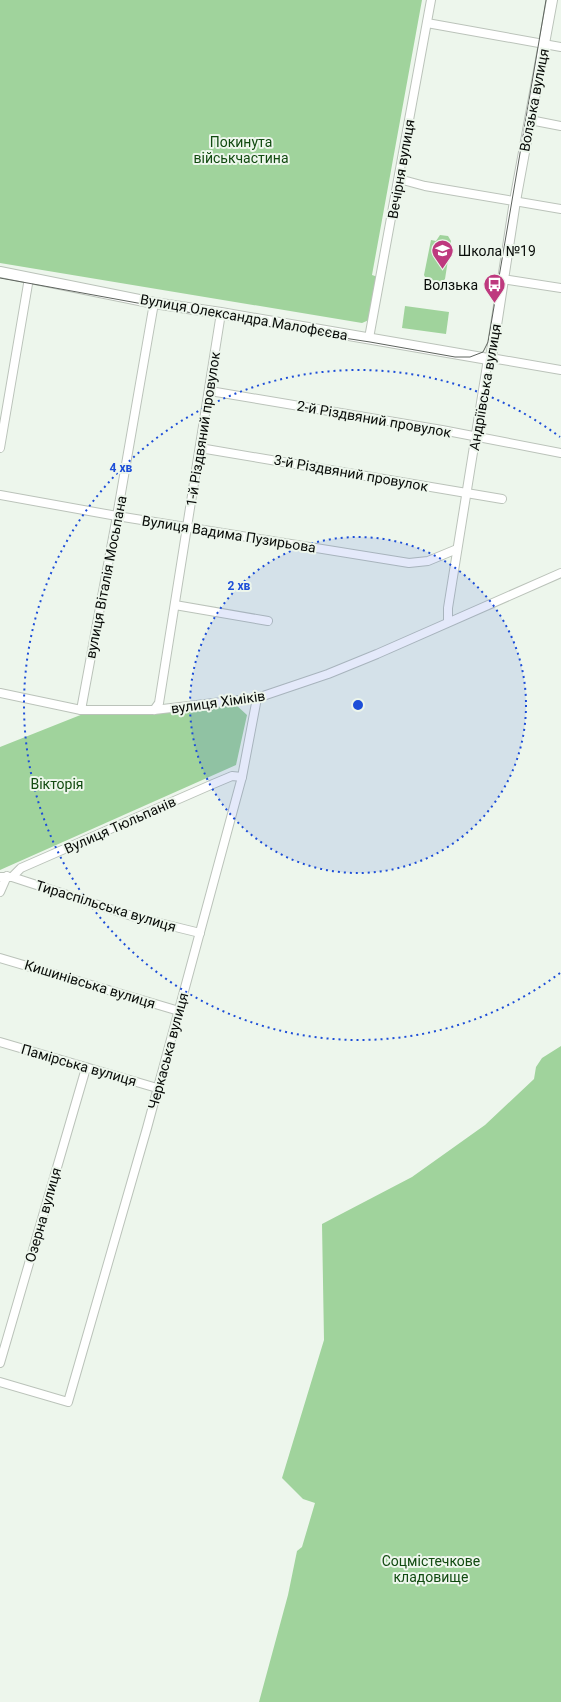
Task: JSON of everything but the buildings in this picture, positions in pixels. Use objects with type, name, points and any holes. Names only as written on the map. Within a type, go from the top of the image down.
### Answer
[{"type":"street","name":"Вечірня вулиця","points":[[369,338],[431,0]]},
{"type":"street","name":"Волзька вулиця","points":[[515,201],[552,0]]},
{"type":"street","points":[[428,22],[561,47]]},
{"type":"street","points":[[530,120],[561,126]]},
{"type":"street","points":[[399,179],[425,186],[561,209]]},
{"type":"street","name":"Андріївська вулиця","points":[[448,622],[448,608],[457,549],[515,201]]},
{"type":"street","name":"Вулиця Олександра Малофєєва","points":[[0,272],[154,303],[561,370]]},
{"type":"street","points":[[0,448],[29,278]]},
{"type":"street","points":[[502,279],[561,288]]},
{"type":"street","name":"вулиця Віталія Мосьпана","points":[[81,710],[154,303]]},
{"type":"street","name":"1-й Різдвяний провулок","points":[[154,710],[159,703],[210,391],[221,313]]},
{"type":"street","name":"2-й Різдвяний провулок","points":[[210,391],[561,453]]},
{"type":"street","name":"3-й Різдвяний провулок","points":[[200,448],[502,499]]},
{"type":"street","name":"Вулиця Вадима Пузирьова","points":[[0,495],[117,516],[188,526],[409,563],[428,561],[457,549]]},
{"type":"street","name":"вулиця Хіміків","points":[[0,693],[81,710],[154,710],[257,698],[328,674],[561,573]]},
{"type":"street","points":[[175,605],[268,622]]},
{"type":"street","name":"Черкаська вулиця","points":[[0,1382],[68,1402],[179,1011],[242,777],[257,698]]},
{"type":"street","name":"Вулиця Тюльпанів","points":[[6,877],[21,868],[121,823],[232,776],[242,777]]},
{"type":"street","points":[[0,892],[6,877]]},
{"type":"street","name":"Тираспільська вулиця","points":[[6,877],[135,917],[200,933]]},
{"type":"street","name":"Кишинівська вулиця","points":[[0,958],[179,1011]]},
{"type":"street","name":"Памірська вулиця","points":[[0,1042],[157,1088]]},
{"type":"street","name":"Озерна вулиця","points":[[0,1363],[86,1068]]},
{"type":"green space","name":"Покинута військчастина","points":[[0,0],[422,0],[372,275],[378,277],[369,320],[362,323],[0,263]]},
{"type":"green space","points":[[440,235],[448,236],[451,241],[445,279],[442,282],[426,279],[424,275],[431,240],[436,241]]},
{"type":"green space","points":[[405,306],[449,312],[446,334],[402,328]]},
{"type":"green space","name":"Вікторія","points":[[235,704],[247,715],[236,765],[0,870],[0,747],[83,714],[132,715]]},
{"type":"green space","name":"Соцмістечкове кладовище","points":[[561,1046],[561,1702],[259,1702],[288,1595],[297,1551],[302,1547],[315,1503],[303,1499],[282,1478],[324,1340],[322,1224],[412,1177],[485,1125],[534,1079],[536,1067],[542,1058]]},
{"type":"tram line","points":[[0,278],[253,324],[455,357],[470,357],[483,352],[488,342],[546,0]]},
{"type":"place","name":"Школа №19","points":[[443,270]]},
{"type":"place","name":"Волзька","points":[[494,304]]}]
